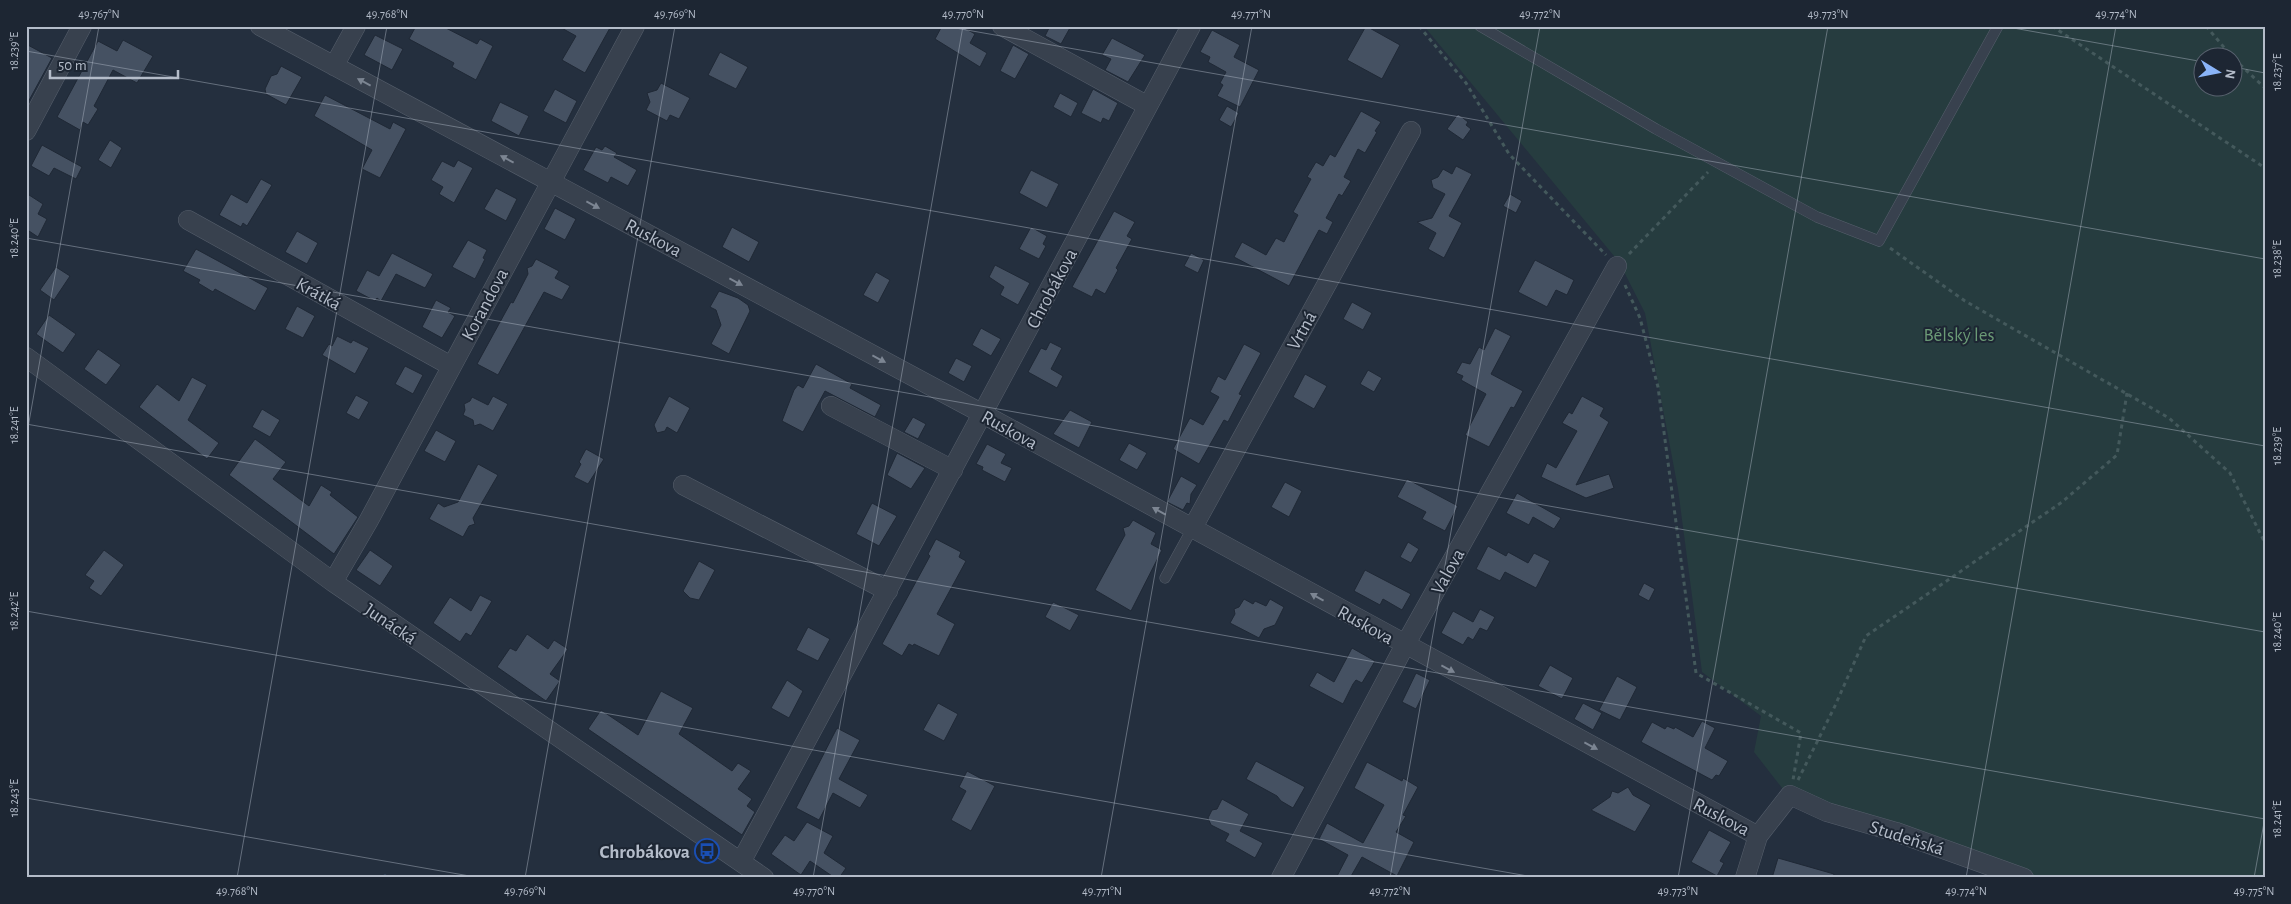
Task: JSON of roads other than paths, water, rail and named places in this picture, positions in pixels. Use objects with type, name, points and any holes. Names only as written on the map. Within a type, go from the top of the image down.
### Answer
[{"type":"street","points":[[26,131],[82,26]]},
{"type":"street","name":"Ruskova","points":[[260,26],[983,414],[1758,836]]},
{"type":"street","points":[[334,66],[356,26]]},
{"type":"street","name":"Korandova","points":[[333,582],[369,520],[450,366],[635,26]]},
{"type":"street","points":[[1002,26],[1148,106]]},
{"type":"street","name":"Chrobákova","points":[[741,862],[1191,26]]},
{"type":"street","name":"Vrtná","points":[[1192,529],[1410,132]]},
{"type":"street","name":"Krátká","points":[[188,220],[450,366]]},
{"type":"street","name":"Valova","points":[[1281,878],[1406,646],[1617,266]]},
{"type":"street","name":"Junácká","points":[[26,357],[333,582],[764,878]]},
{"type":"street","points":[[831,406],[953,470]]},
{"type":"street","points":[[682,485],[888,591]]},
{"type":"street","name":"Studeňská","points":[[1758,836],[1790,795],[1827,812],[1896,832],[2024,878]]},
{"type":"street","points":[[1745,878],[1758,836]]},
{"type":"lane","points":[[1480,26],[1656,129],[1817,217],[1879,241],[1998,26]]},
{"type":"lane","points":[[1165,578],[1192,529]]},
{"type":"place","name":"Chrobákova","points":[[707,851]]},
{"type":"park label","name":"Bělský les","points":[[1959,334]]}]
